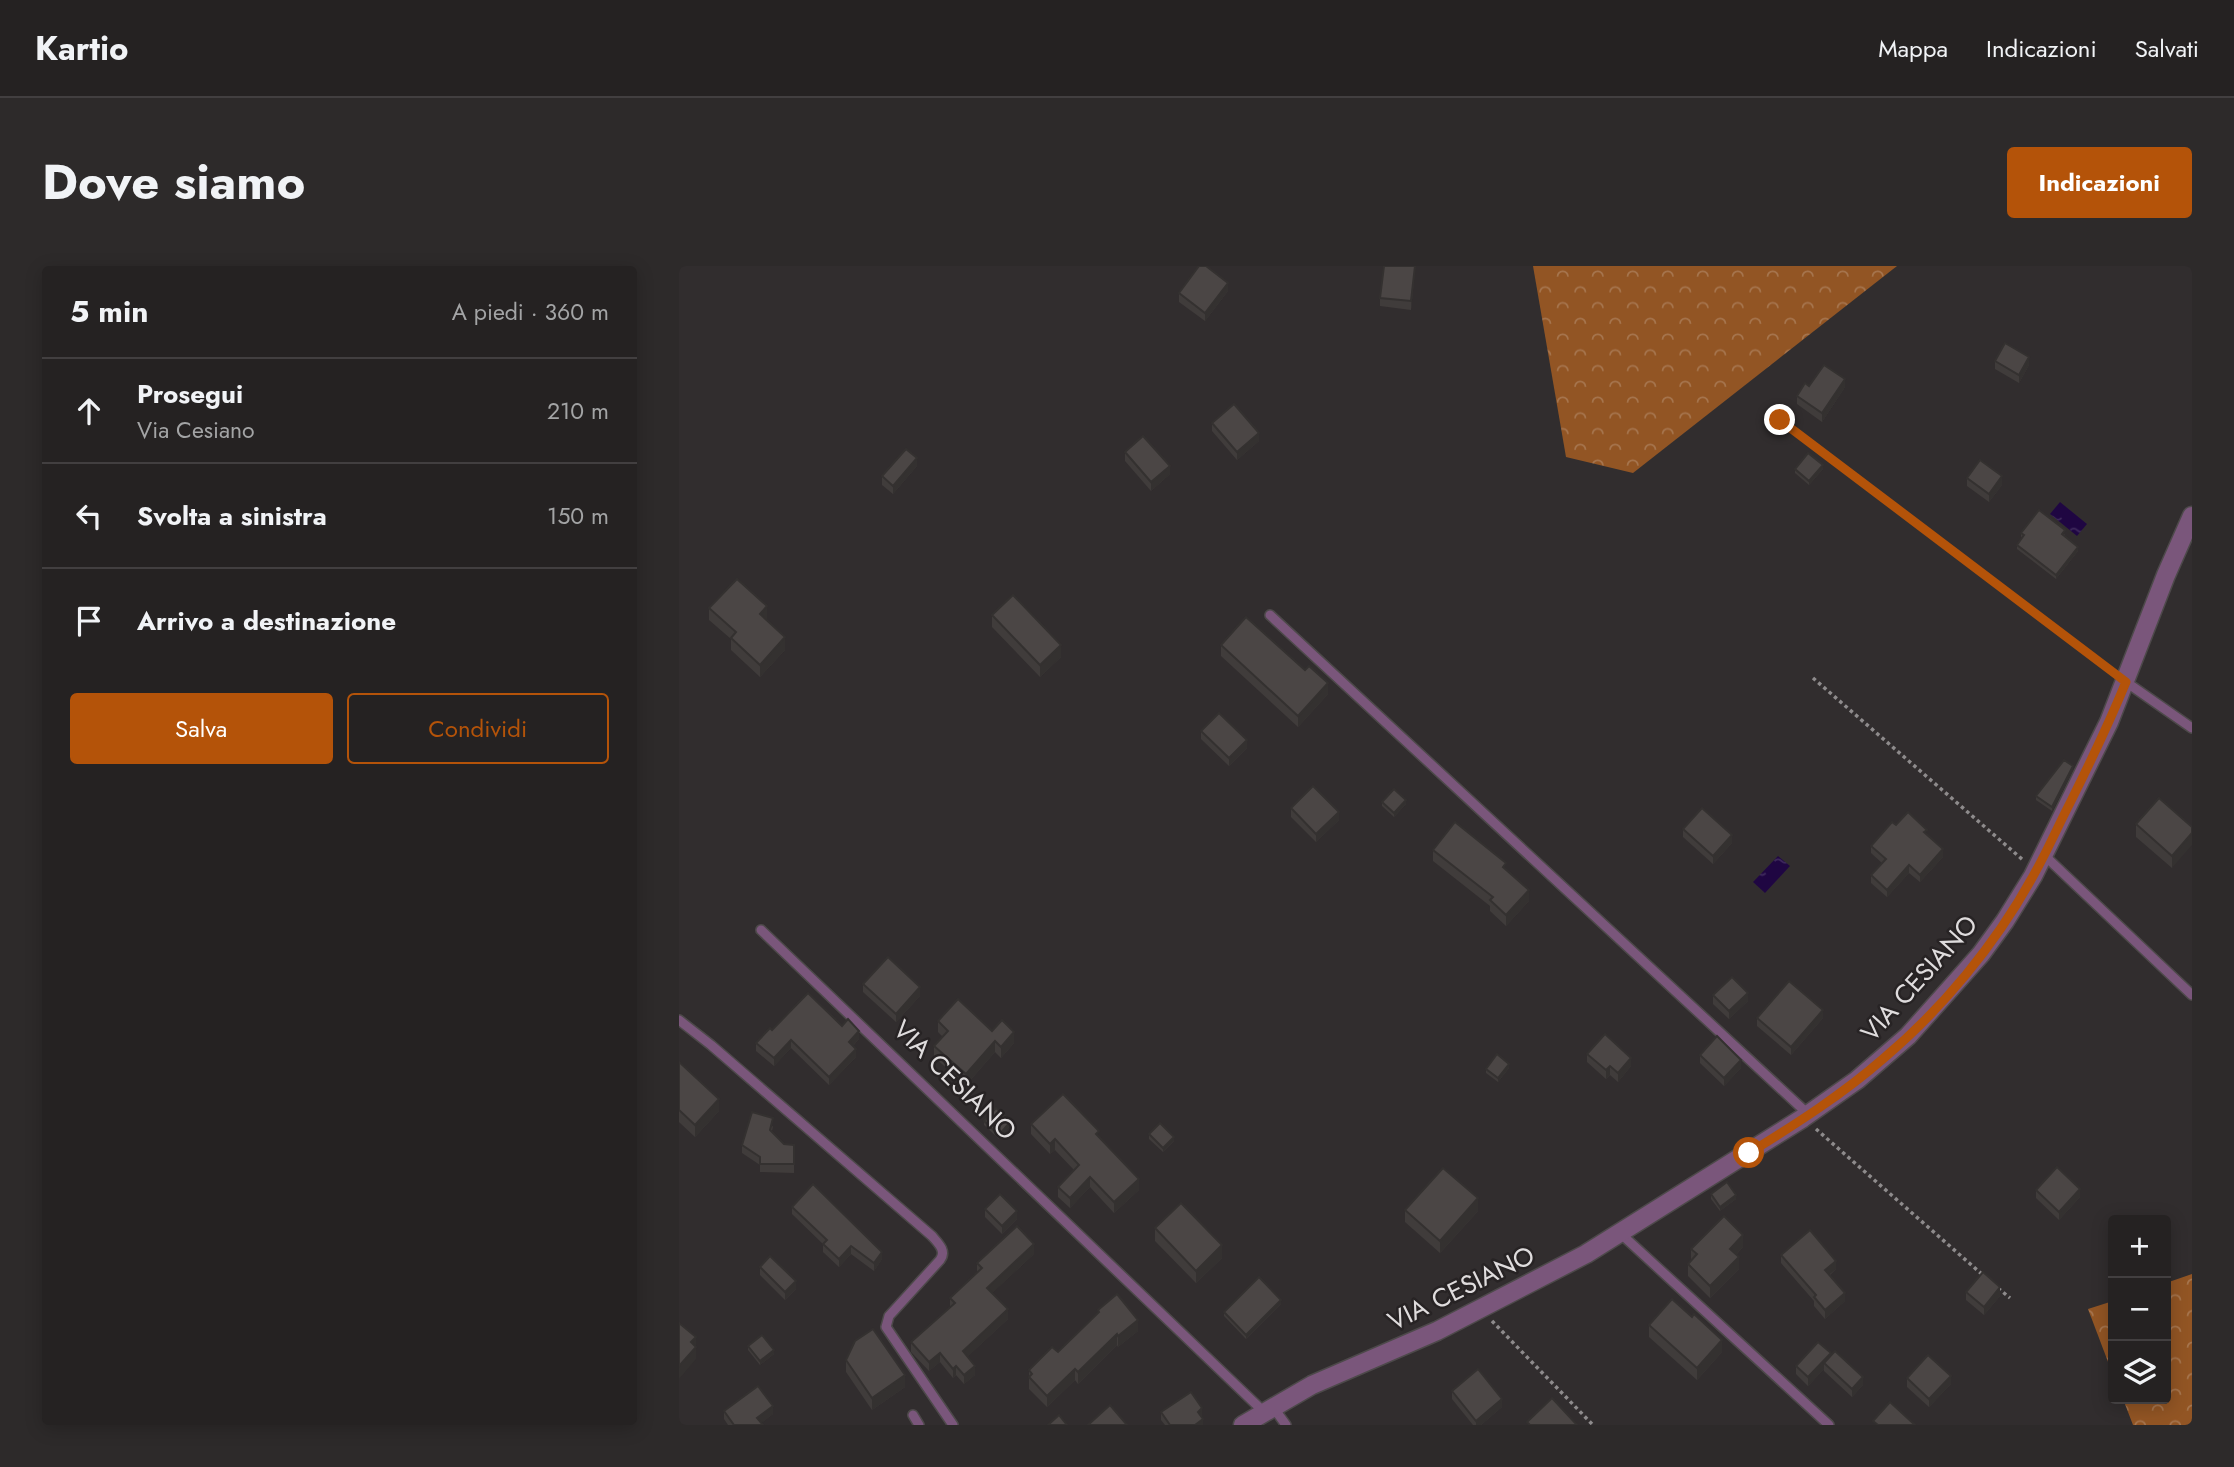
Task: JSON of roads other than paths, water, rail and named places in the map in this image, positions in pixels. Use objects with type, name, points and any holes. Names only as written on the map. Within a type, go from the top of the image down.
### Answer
[{"type":"street","name":"VIA CESIANO","points":[[1243,1425],[1338,1373],[1423,1338],[1566,1265],[1806,1116],[1884,1059],[1934,1010],[1992,939],[2040,863],[2100,742],[2192,516]]},
{"type":"lane","points":[[1270,615],[1806,1116]]},
{"type":"lane","points":[[2126,682],[2192,728]]},
{"type":"lane","points":[[2040,863],[2192,995]]},
{"type":"lane","name":"VIA CESIANO","points":[[761,930],[1269,1410]]},
{"type":"lane","points":[[679,1020],[932,1236],[941,1247],[943,1252],[940,1260],[889,1316],[886,1327],[953,1425]]},
{"type":"lane","points":[[1620,1233],[1829,1425]]},
{"type":"lane","points":[[1269,1410],[1286,1425]]},
{"type":"lane","points":[[913,1415],[919,1425]]},
{"type":"water","points":[[2060,502],[2087,524],[2077,536],[2050,514]]},
{"type":"water","points":[[1778,856],[1790,866],[1765,893],[1753,882]]}]
